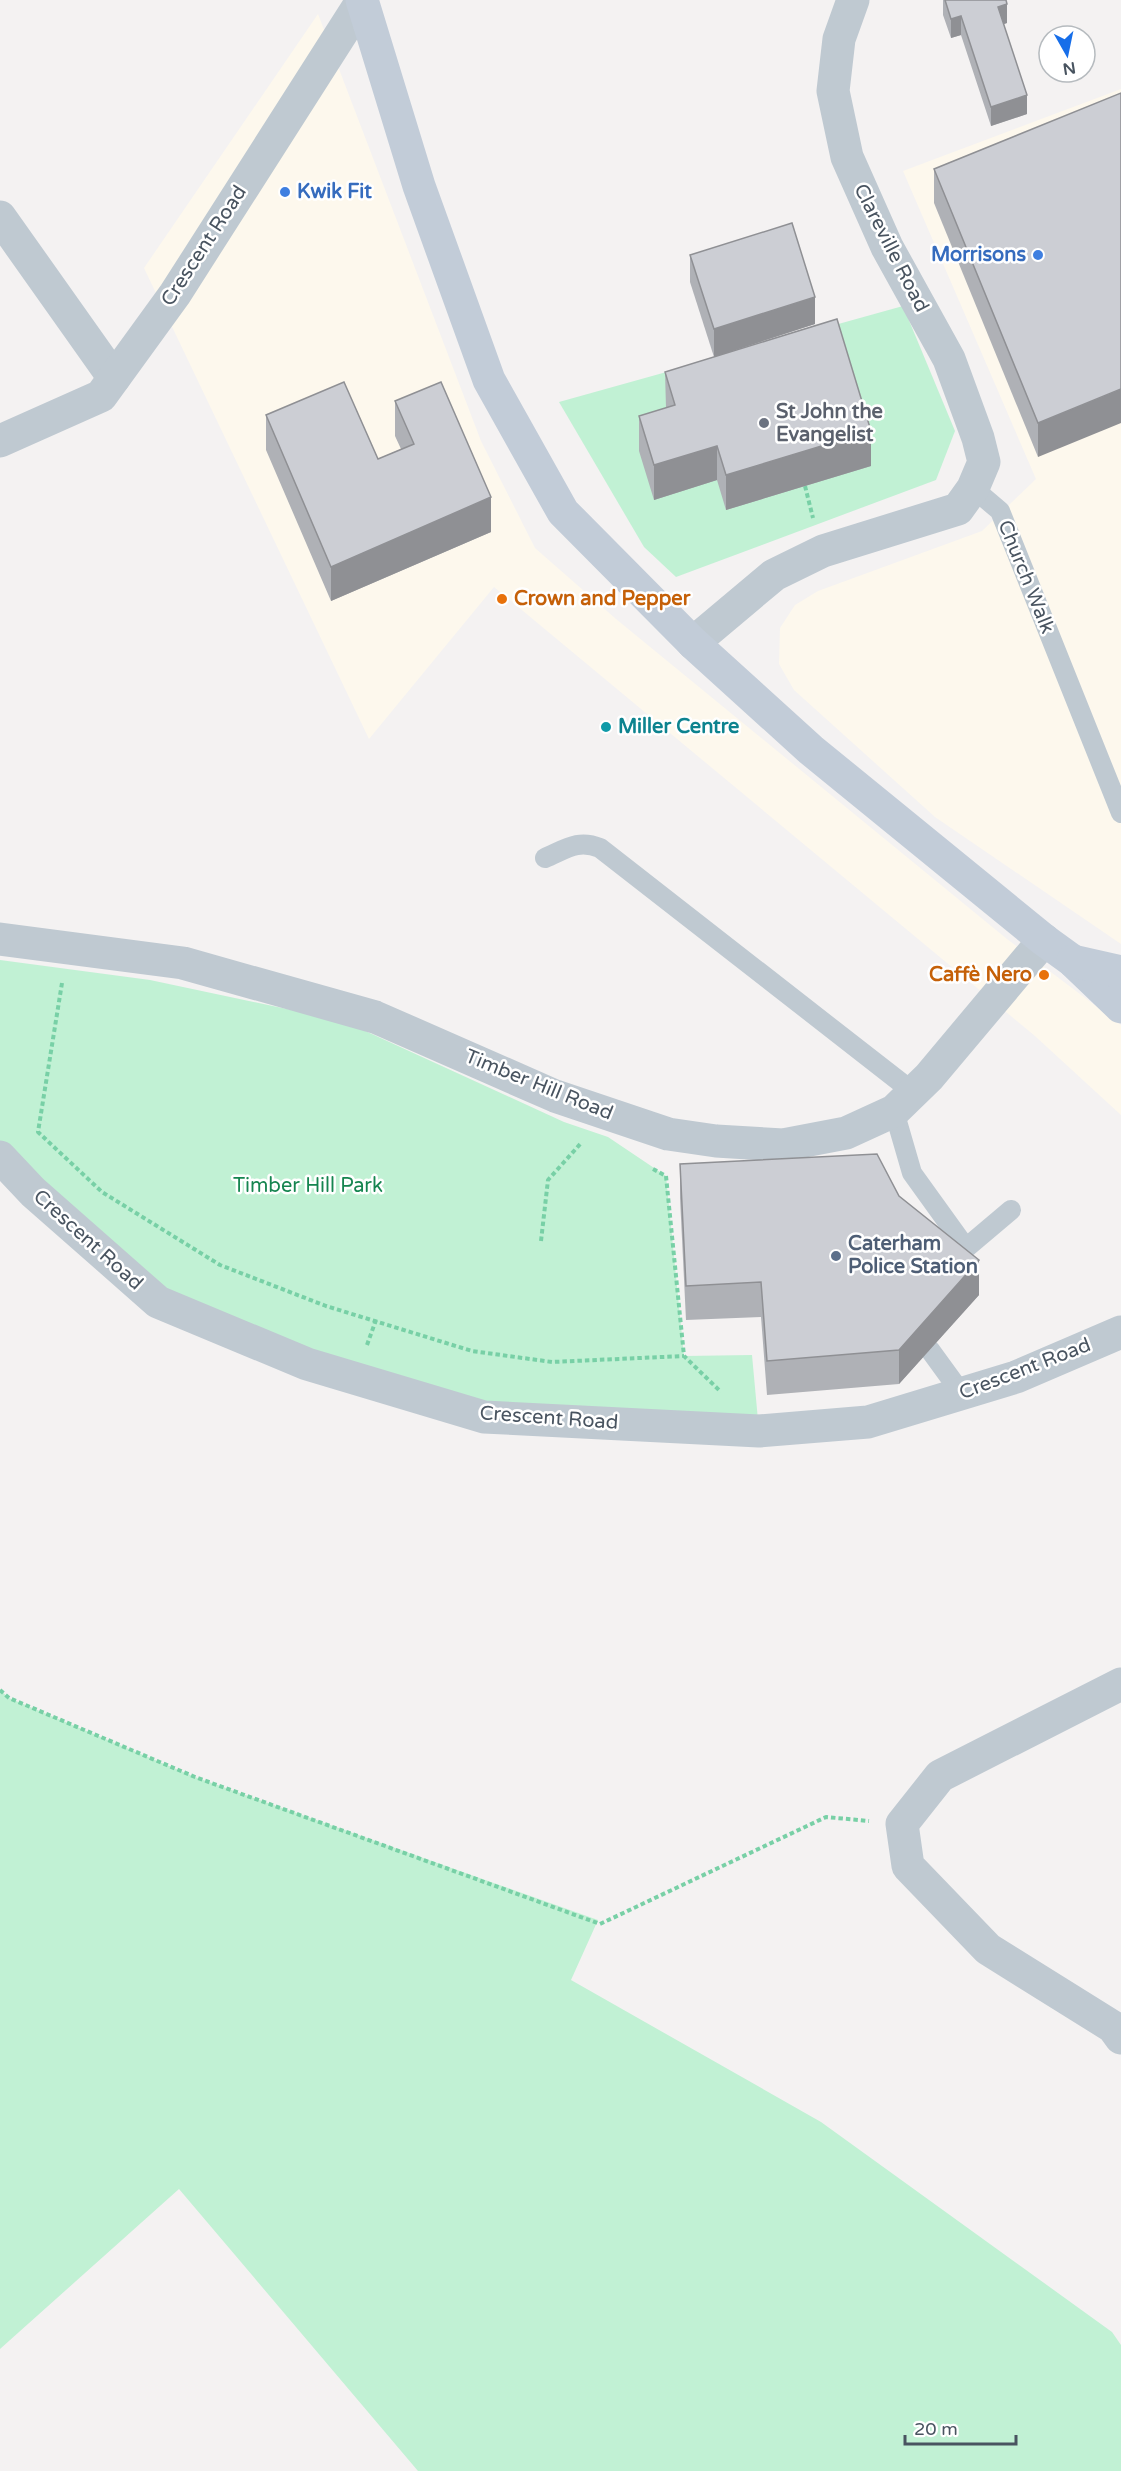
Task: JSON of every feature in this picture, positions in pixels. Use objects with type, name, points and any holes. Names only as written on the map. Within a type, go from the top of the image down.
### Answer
[{"type":"main road","points":[[362,0],[419,186],[489,380],[563,512],[693,643],[811,750],[1072,961],[1121,1007]]},
{"type":"main road","points":[[1072,961],[1121,972]]},
{"type":"street","name":"Crescent Road","points":[[0,441],[101,396],[175,294],[362,0]]},
{"type":"street","name":"Clareville Road","points":[[853,0],[838,39],[833,91],[847,156],[887,247],[950,359],[978,438],[984,462],[973,488]]},
{"type":"street","points":[[0,217],[114,378]]},
{"type":"street","points":[[693,643],[774,575],[823,551],[958,509],[973,488]]},
{"type":"street","name":"Timber Hill Road","points":[[0,939],[183,963],[375,1017],[555,1096],[668,1134],[716,1141],[783,1145],[846,1133],[903,1102],[1044,940]]},
{"type":"street","name":"Crescent Road","points":[[0,1157],[33,1192],[158,1302],[307,1364],[484,1416],[759,1431],[868,1422],[1016,1377],[1121,1332]]},
{"type":"street","points":[[1121,1684],[940,1776],[902,1824],[908,1866],[988,1949],[1113,2027],[1121,2038]]},
{"type":"lane","name":"Church Walk","points":[[973,488],[1000,512],[1121,813]]},
{"type":"lane","points":[[545,858],[578,843],[588,843],[600,848],[903,1102],[912,1173],[966,1248],[1011,1210]]},
{"type":"lane","points":[[930,1350],[962,1394]]},
{"type":"path","points":[[805,486],[812,514]]},
{"type":"path","points":[[63,974],[38,1132],[102,1192],[210,1259],[220,1265],[326,1306],[472,1351],[552,1362],[684,1356]]},
{"type":"path","points":[[668,1134],[666,1176],[684,1356],[759,1431]]},
{"type":"path","points":[[541,1241],[548,1180],[586,1137]]},
{"type":"path","points":[[646,1166],[666,1176]]},
{"type":"path","points":[[0,1690],[9,1698],[195,1777],[600,1924],[825,1816],[902,1824]]},
{"type":"shaded area","points":[[318,14],[481,441],[535,548],[616,619],[1007,939],[1121,1025],[1121,1115],[1035,1036],[494,587],[369,739],[144,268]]},
{"type":"shaded area","points":[[1121,89],[1121,944],[935,817],[794,690],[779,664],[780,628],[795,605],[818,591],[982,531],[1036,479],[903,171]]},
{"type":"green space","points":[[903,306],[955,431],[936,480],[676,577],[644,547],[559,402]]},
{"type":"green space","name":"Timber Hill Park","points":[[0,960],[150,980],[306,1013],[361,1029],[564,1122],[608,1137],[666,1176],[684,1356],[752,1355],[759,1431],[484,1417],[158,1302],[0,1157]]},
{"type":"green space","points":[[0,1690],[9,1698],[195,1777],[598,1920],[571,1980],[821,2122],[1112,2332],[1121,2345],[1121,2471],[418,2471],[179,2189],[0,2349]]},
{"type":"building","points":[[945,0],[1006,0],[1007,4],[998,7],[1027,95],[991,107],[961,16],[951,19]]},
{"type":"building","name":"Morrisons","points":[[1121,93],[1121,389],[1038,423],[934,169]]},
{"type":"building","points":[[792,223],[815,297],[714,329],[690,255]]},
{"type":"building","name":"St John the Evangelist","points":[[837,319],[871,431],[726,475],[717,446],[654,465],[639,416],[675,405],[665,372]]},
{"type":"building","points":[[344,382],[378,459],[414,444],[395,401],[441,382],[491,497],[331,567],[266,415]]},
{"type":"building","points":[[877,1154],[899,1196],[979,1260],[899,1350],[767,1361],[761,1282],[686,1286],[680,1164]]},
{"type":"place","name":"Kwik Fit","points":[[285,192]]},
{"type":"place","name":"Morrisons","points":[[1038,255]]},
{"type":"place","name":"St John the Evangelist","points":[[764,423]]},
{"type":"place","name":"Crown and Pepper","points":[[502,599]]},
{"type":"place","name":"Miller Centre","points":[[606,727]]},
{"type":"place","name":"Caffè Nero","points":[[1044,975]]},
{"type":"place","name":"Caterham Police Station","points":[[836,1256]]}]
